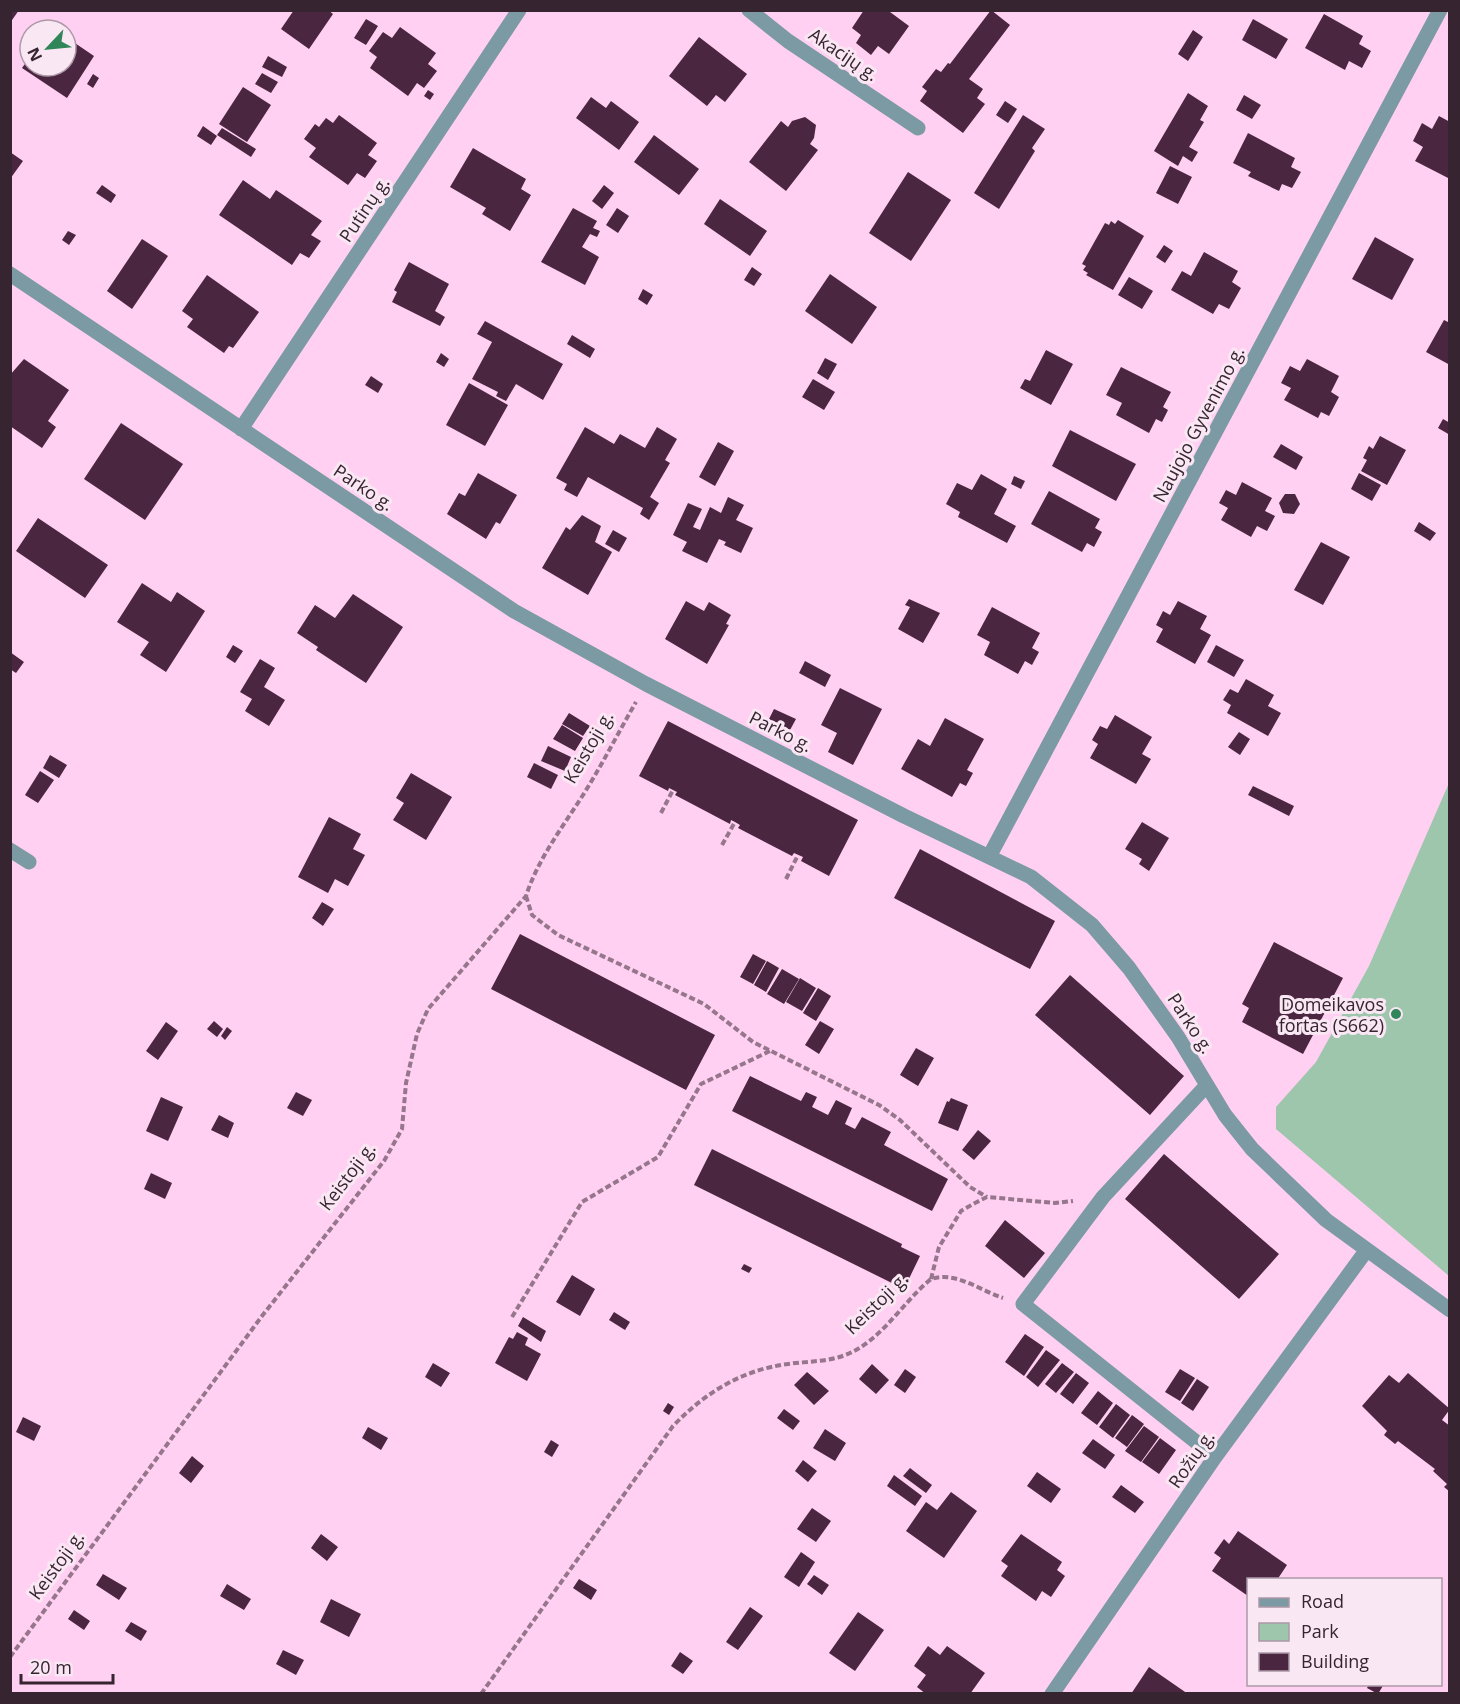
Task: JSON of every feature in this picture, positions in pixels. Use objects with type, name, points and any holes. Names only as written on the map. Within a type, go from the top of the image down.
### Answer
[{"type":"street","name":"Putinų g.","points":[[241,429],[519,10]]},
{"type":"street","name":"Akacijų g.","points":[[749,10],[788,41],[918,128]]},
{"type":"street","name":"Naujojo Gyvenimo g.","points":[[990,855],[1440,10]]},
{"type":"street","name":"Parko g.","points":[[10,274],[470,585],[577,649],[904,816],[990,855],[1039,883],[1092,926],[1109,943],[1178,1037],[1225,1115],[1252,1149],[1326,1220],[1449,1310]]},
{"type":"street","points":[[10,850],[29,862]]},
{"type":"street","points":[[1207,1085],[1103,1197],[1023,1304],[1215,1457]]},
{"type":"street","name":"Rožių g.","points":[[1052,1694],[1215,1457],[1366,1251]]},
{"type":"path","name":"Keistoji g.","points":[[10,1657],[262,1316],[384,1161],[402,1129],[406,1083],[417,1034],[428,1010],[526,896],[533,876],[548,848],[584,793],[646,684]]},
{"type":"path","points":[[661,813],[673,790]]},
{"type":"path","points":[[722,845],[735,822]]},
{"type":"path","points":[[786,879],[798,855]]},
{"type":"path","points":[[526,896],[532,915],[558,934],[704,1004],[753,1042],[879,1105],[900,1120],[970,1187],[987,1197],[1055,1203],[1103,1197]]},
{"type":"path","points":[[512,1317],[582,1202],[597,1190],[658,1157],[701,1084],[771,1051]]},
{"type":"path","points":[[931,1278],[939,1247],[961,1211],[987,1197]]},
{"type":"path","name":"Keistoji g.","points":[[481,1694],[673,1426],[692,1406],[738,1377],[786,1364],[840,1357],[853,1351],[867,1343],[931,1278],[942,1275],[952,1277],[988,1293],[1023,1304]]},
{"type":"green space","name":"Domeikavos fortas (S662)","points":[[1449,783],[1449,1276],[1276,1129],[1276,1107],[1316,1062],[1369,966]]},
{"type":"building","points":[[10,10],[19,10],[10,23]]},
{"type":"building","points":[[294,10],[328,10],[333,14],[309,49],[281,29]]},
{"type":"building","points":[[864,10],[892,10],[890,12],[909,26],[889,54],[878,46],[871,55],[856,43],[861,35],[852,28]]},
{"type":"building","points":[[991,10],[1010,25],[969,79],[983,89],[977,98],[985,104],[963,133],[920,101],[927,91],[922,87],[936,69],[941,72],[948,63],[950,64]]},
{"type":"building","points":[[1324,14],[1363,36],[1359,44],[1371,51],[1362,68],[1349,61],[1345,70],[1305,48]]},
{"type":"building","points":[[366,19],[378,26],[366,45],[354,38]]},
{"type":"building","points":[[1253,19],[1288,39],[1276,59],[1242,40]]},
{"type":"building","points":[[400,27],[436,53],[428,64],[437,71],[424,88],[417,83],[408,96],[370,68],[377,57],[369,51],[383,32],[392,38]]},
{"type":"building","points":[[1193,30],[1203,37],[1188,61],[1178,54]]},
{"type":"building","points":[[699,37],[747,74],[725,102],[716,95],[707,106],[669,76]]},
{"type":"building","points":[[78,45],[94,56],[67,98],[37,78],[78,78]]},
{"type":"building","points":[[268,56],[287,67],[282,77],[262,67]]},
{"type":"building","points":[[262,73],[278,82],[271,93],[255,84]]},
{"type":"building","points":[[93,74],[99,78],[93,88],[87,84]]},
{"type":"building","points":[[243,87],[271,105],[247,142],[219,124]]},
{"type":"building","points":[[428,90],[434,94],[430,100],[424,96]]},
{"type":"building","points":[[1188,93],[1208,106],[1200,120],[1204,122],[1189,147],[1198,152],[1192,162],[1183,156],[1178,166],[1154,151]]},
{"type":"building","points":[[1244,95],[1261,105],[1252,119],[1236,110]]},
{"type":"building","points":[[591,97],[606,108],[611,101],[639,122],[619,150],[576,118]]},
{"type":"building","points":[[1005,101],[1017,109],[1008,123],[996,115]]},
{"type":"building","points":[[339,115],[377,143],[368,155],[377,161],[365,178],[357,173],[348,185],[309,157],[316,148],[304,139],[315,124],[319,127],[326,118],[333,123]]},
{"type":"building","points":[[1023,115],[1045,129],[1032,148],[1035,151],[999,209],[974,193]]},
{"type":"building","points":[[1439,116],[1450,122],[1450,179],[1415,161],[1423,147],[1413,141],[1422,123],[1432,129]]},
{"type":"building","points":[[805,117],[816,125],[814,138],[810,144],[818,150],[786,191],[749,162],[781,121],[788,127],[792,121]]},
{"type":"building","points":[[203,126],[217,136],[211,145],[197,136]]},
{"type":"building","points":[[222,128],[256,149],[251,157],[217,135]]},
{"type":"building","points":[[1248,133],[1295,158],[1291,167],[1301,172],[1292,188],[1282,184],[1279,191],[1248,176],[1251,172],[1233,163]]},
{"type":"building","points":[[654,135],[699,169],[679,195],[634,162]]},
{"type":"building","points":[[473,148],[526,179],[521,189],[531,195],[510,231],[482,214],[486,208],[450,187]]},
{"type":"building","points":[[10,152],[23,161],[10,179]]},
{"type":"building","points":[[1170,166],[1192,177],[1178,204],[1156,193]]},
{"type":"building","points":[[908,172],[951,200],[911,261],[869,233]]},
{"type":"building","points":[[243,180],[270,199],[276,190],[322,221],[311,235],[321,241],[309,258],[300,253],[292,265],[219,215]]},
{"type":"building","points":[[102,185],[116,195],[111,203],[96,193]]},
{"type":"building","points":[[604,185],[614,193],[602,209],[592,201]]},
{"type":"building","points":[[720,199],[767,231],[750,256],[704,224]]},
{"type":"building","points":[[573,208],[597,221],[593,228],[600,231],[597,237],[590,234],[582,247],[599,257],[585,285],[541,262]]},
{"type":"building","points":[[617,208],[629,216],[618,233],[606,225]]},
{"type":"building","points":[[1118,220],[1144,236],[1113,290],[1086,275],[1088,273],[1083,270],[1086,266],[1082,264],[1105,223],[1109,225],[1111,221],[1115,224]]},
{"type":"building","points":[[68,231],[76,235],[69,245],[62,240]]},
{"type":"building","points":[[1375,237],[1414,259],[1392,300],[1352,279]]},
{"type":"building","points":[[142,239],[168,256],[132,309],[107,291]]},
{"type":"building","points":[[1164,245],[1173,251],[1165,263],[1156,257]]},
{"type":"building","points":[[1204,252],[1238,271],[1232,282],[1241,288],[1229,309],[1219,304],[1213,314],[1171,290],[1182,271],[1191,276]]},
{"type":"building","points":[[409,262],[449,284],[435,311],[445,317],[440,326],[392,302],[397,292],[394,290]]},
{"type":"building","points":[[752,267],[762,274],[754,286],[744,280]]},
{"type":"building","points":[[830,274],[877,307],[852,344],[805,311]]},
{"type":"building","points":[[207,275],[259,312],[233,348],[229,346],[224,353],[187,327],[193,319],[182,311]]},
{"type":"building","points":[[1129,277],[1153,291],[1142,309],[1118,295]]},
{"type":"building","points":[[643,289],[653,295],[647,305],[638,299]]},
{"type":"building","points":[[1444,320],[1450,323],[1450,365],[1426,352]]},
{"type":"building","points":[[485,321],[563,364],[543,400],[516,384],[506,401],[496,396],[498,392],[472,379],[492,342],[477,334]]},
{"type":"building","points":[[572,335],[595,349],[590,358],[567,344]]},
{"type":"building","points":[[1046,350],[1073,364],[1051,405],[1020,388],[1025,379],[1030,381]]},
{"type":"building","points":[[441,353],[449,359],[444,367],[436,362]]},
{"type":"building","points":[[825,358],[837,364],[828,380],[817,373]]},
{"type":"building","points":[[24,359],[69,390],[48,421],[56,427],[42,448],[10,426],[10,375]]},
{"type":"building","points":[[1307,359],[1339,376],[1331,392],[1339,397],[1329,416],[1321,412],[1318,418],[1284,400],[1291,388],[1281,383],[1290,366],[1300,371]]},
{"type":"building","points":[[1121,367],[1171,392],[1163,407],[1168,410],[1162,422],[1156,419],[1149,433],[1116,415],[1122,403],[1106,395]]},
{"type":"building","points":[[371,376],[383,384],[378,393],[365,385]]},
{"type":"building","points":[[813,379],[835,392],[824,410],[802,397]]},
{"type":"building","points":[[469,383],[508,405],[485,446],[446,425]]},
{"type":"building","points":[[1443,419],[1450,423],[1450,435],[1438,428]]},
{"type":"building","points":[[121,423],[183,464],[145,520],[84,479]]},
{"type":"building","points":[[585,427],[614,444],[620,434],[645,448],[657,427],[677,439],[665,460],[670,463],[650,497],[659,503],[649,520],[640,514],[643,508],[588,477],[577,497],[564,490],[567,484],[556,478]]},
{"type":"building","points":[[1070,430],[1136,464],[1116,501],[1052,466]]},
{"type":"building","points":[[1380,436],[1406,450],[1387,485],[1361,471],[1367,460],[1363,458],[1369,446],[1373,449]]},
{"type":"building","points":[[718,442],[734,451],[715,486],[699,477]]},
{"type":"building","points":[[1281,444],[1303,457],[1296,470],[1273,457]]},
{"type":"building","points":[[478,473],[517,495],[500,524],[496,522],[486,539],[447,514],[459,493],[465,496]]},
{"type":"building","points":[[1359,473],[1381,485],[1372,501],[1351,489]]},
{"type":"building","points":[[981,474],[1007,489],[994,514],[1016,526],[1007,543],[958,517],[960,512],[946,504],[957,483],[972,490]]},
{"type":"building","points":[[1014,476],[1025,481],[1021,489],[1011,484]]},
{"type":"building","points":[[1242,482],[1272,498],[1265,511],[1275,516],[1267,531],[1257,526],[1251,537],[1221,520],[1228,508],[1219,503],[1226,490],[1236,495]]},
{"type":"building","points":[[1049,491],[1100,519],[1095,528],[1102,532],[1094,547],[1087,543],[1082,552],[1031,524]]},
{"type":"building","points":[[1285,494],[1295,494],[1300,504],[1294,514],[1283,513],[1279,503]]},
{"type":"building","points":[[728,497],[744,505],[736,520],[753,528],[741,553],[724,545],[726,542],[719,539],[707,563],[682,551],[687,542],[673,535],[688,503],[702,509],[693,527],[700,530],[710,507],[721,513]]},
{"type":"building","points":[[582,515],[601,526],[595,542],[612,552],[588,595],[542,568],[566,527],[570,530]]},
{"type":"building","points":[[38,518],[108,565],[85,598],[16,551]]},
{"type":"building","points":[[1419,522],[1436,533],[1430,541],[1414,531]]},
{"type":"building","points":[[613,530],[627,538],[619,552],[605,544]]},
{"type":"building","points":[[1321,542],[1350,557],[1323,605],[1294,590]]},
{"type":"building","points":[[142,583],[171,602],[177,592],[205,611],[166,672],[140,655],[149,642],[117,622]]},
{"type":"building","points":[[353,594],[403,627],[366,683],[316,650],[318,647],[297,633],[315,605],[335,618]]},
{"type":"building","points":[[909,599],[940,613],[923,643],[898,629],[910,607],[905,605]]},
{"type":"building","points":[[686,601],[704,611],[709,602],[731,615],[726,624],[729,625],[707,664],[665,639]]},
{"type":"building","points":[[1178,601],[1207,616],[1200,629],[1211,635],[1195,664],[1156,642],[1163,629],[1156,625],[1163,611],[1170,615]]},
{"type":"building","points":[[992,607],[1040,633],[1032,648],[1039,652],[1032,665],[1025,661],[1018,674],[984,655],[990,642],[977,635]]},
{"type":"building","points":[[233,645],[243,651],[235,663],[226,657]]},
{"type":"building","points":[[1216,645],[1244,660],[1234,677],[1207,662]]},
{"type":"building","points":[[10,652],[24,662],[16,673],[10,669]]},
{"type":"building","points":[[260,659],[275,668],[264,687],[285,700],[269,726],[245,711],[252,699],[240,692]]},
{"type":"building","points":[[805,661],[831,675],[825,687],[799,673]]},
{"type":"building","points":[[1246,679],[1274,695],[1268,706],[1281,713],[1268,736],[1227,713],[1231,705],[1223,700],[1230,689],[1238,693]]},
{"type":"building","points":[[840,688],[882,709],[853,765],[828,752],[837,733],[821,725]]},
{"type":"building","points":[[774,709],[796,719],[790,730],[769,719]]},
{"type":"building","points":[[569,713],[590,726],[583,736],[562,724]]},
{"type":"building","points":[[1115,715],[1152,737],[1142,754],[1151,759],[1136,784],[1090,758],[1098,744],[1092,740],[1100,726],[1107,729]]},
{"type":"building","points":[[945,718],[984,739],[967,770],[973,773],[966,786],[960,783],[952,797],[901,769],[918,739],[930,746]]},
{"type":"building","points":[[668,721],[858,820],[829,876],[801,861],[803,857],[794,853],[792,856],[738,828],[740,825],[735,822],[731,820],[730,824],[675,795],[677,792],[669,788],[668,791],[639,776]]},
{"type":"building","points":[[562,725],[583,738],[575,751],[553,739]]},
{"type":"building","points":[[1239,732],[1250,739],[1240,755],[1228,747]]},
{"type":"building","points":[[548,746],[571,757],[565,771],[541,761]]},
{"type":"building","points":[[50,755],[67,765],[59,778],[43,768]]},
{"type":"building","points":[[534,763],[558,775],[551,789],[527,777]]},
{"type":"building","points":[[40,771],[54,780],[38,803],[25,795]]},
{"type":"building","points":[[411,773],[452,797],[426,840],[393,820],[404,803],[396,798]]},
{"type":"building","points":[[1253,786],[1294,806],[1289,816],[1248,795]]},
{"type":"building","points":[[329,817],[361,834],[353,849],[365,855],[348,886],[335,879],[328,893],[298,877]]},
{"type":"building","points":[[1142,822],[1169,838],[1149,871],[1139,864],[1142,859],[1125,849]]},
{"type":"building","points":[[920,849],[1055,921],[1030,969],[894,898]]},
{"type":"building","points":[[322,902],[334,909],[323,926],[312,918]]},
{"type":"building","points":[[520,934],[715,1035],[686,1090],[491,989]]},
{"type":"building","points":[[1274,942],[1343,978],[1303,1054],[1242,1022],[1249,1008],[1242,1004]]},
{"type":"building","points":[[753,954],[766,961],[753,984],[740,977]]},
{"type":"building","points":[[767,961],[779,968],[766,992],[754,985]]},
{"type":"building","points":[[782,969],[799,979],[784,1004],[767,994]]},
{"type":"building","points":[[1070,975],[1184,1076],[1150,1115],[1035,1015]]},
{"type":"building","points":[[800,978],[816,988],[802,1011],[786,1002]]},
{"type":"building","points":[[818,988],[831,996],[816,1021],[803,1013]]},
{"type":"building","points":[[214,1021],[223,1029],[217,1037],[207,1029]]},
{"type":"building","points":[[820,1021],[834,1029],[819,1054],[805,1045]]},
{"type":"building","points":[[166,1022],[178,1031],[158,1060],[146,1051]]},
{"type":"building","points":[[227,1027],[232,1031],[225,1040],[221,1036]]},
{"type":"building","points":[[916,1048],[934,1058],[918,1086],[900,1075]]},
{"type":"building","points":[[750,1076],[801,1101],[806,1092],[817,1097],[812,1107],[828,1115],[836,1100],[852,1108],[845,1124],[855,1129],[862,1117],[891,1132],[884,1145],[948,1179],[932,1211],[732,1111]]},
{"type":"building","points":[[296,1092],[312,1100],[303,1116],[287,1108]]},
{"type":"building","points":[[161,1097],[183,1107],[168,1141],[146,1131]]},
{"type":"building","points":[[951,1098],[968,1105],[958,1131],[938,1123],[947,1101],[949,1102]]},
{"type":"building","points":[[219,1115],[234,1123],[228,1138],[211,1130]]},
{"type":"building","points":[[978,1130],[991,1141],[974,1160],[962,1150]]},
{"type":"building","points":[[712,1149],[902,1244],[901,1247],[920,1256],[904,1289],[694,1185]]},
{"type":"building","points":[[1164,1154],[1279,1254],[1239,1299],[1125,1199]]},
{"type":"building","points":[[151,1173],[172,1183],[165,1199],[144,1189]]},
{"type":"building","points":[[1005,1220],[1045,1253],[1024,1278],[985,1246]]},
{"type":"building","points":[[744,1264],[752,1268],[749,1273],[741,1269]]},
{"type":"building","points":[[572,1275],[595,1289],[580,1316],[556,1302]]},
{"type":"building","points":[[614,1312],[630,1322],[625,1330],[609,1320]]},
{"type":"building","points":[[523,1317],[546,1331],[541,1342],[518,1326]]},
{"type":"building","points":[[517,1332],[528,1338],[525,1345],[541,1354],[527,1381],[495,1363],[509,1337],[513,1339]]},
{"type":"building","points":[[1025,1334],[1044,1347],[1024,1376],[1005,1362]]},
{"type":"building","points":[[1046,1350],[1060,1360],[1038,1387],[1026,1377]]},
{"type":"building","points":[[433,1363],[450,1373],[441,1387],[425,1377]]},
{"type":"building","points":[[1062,1363],[1074,1372],[1056,1393],[1045,1384]]},
{"type":"building","points":[[872,1364],[889,1380],[876,1394],[859,1379]]},
{"type":"building","points":[[905,1369],[916,1377],[905,1393],[894,1385]]},
{"type":"building","points":[[1180,1369],[1195,1378],[1180,1401],[1165,1392]]},
{"type":"building","points":[[807,1372],[829,1391],[814,1405],[794,1385]]},
{"type":"building","points":[[1076,1373],[1089,1383],[1073,1404],[1060,1394]]},
{"type":"building","points":[[1408,1373],[1450,1409],[1442,1420],[1450,1426],[1450,1492],[1444,1487],[1447,1484],[1433,1471],[1435,1469],[1398,1441],[1395,1444],[1384,1435],[1387,1431],[1362,1406],[1389,1375],[1399,1383]]},
{"type":"building","points":[[1197,1379],[1209,1387],[1193,1411],[1181,1403]]},
{"type":"building","points":[[1098,1391],[1113,1403],[1097,1425],[1081,1413]]},
{"type":"building","points":[[668,1403],[674,1407],[669,1415],[663,1411]]},
{"type":"building","points":[[1116,1404],[1130,1415],[1113,1438],[1099,1427]]},
{"type":"building","points":[[784,1409],[800,1421],[793,1430],[777,1418]]},
{"type":"building","points":[[1132,1415],[1144,1424],[1127,1447],[1115,1438]]},
{"type":"building","points":[[23,1417],[41,1426],[34,1441],[16,1432]]},
{"type":"building","points":[[1144,1426],[1159,1437],[1141,1462],[1125,1451]]},
{"type":"building","points":[[368,1427],[388,1438],[381,1450],[362,1438]]},
{"type":"building","points":[[825,1429],[846,1443],[835,1461],[813,1448]]},
{"type":"building","points":[[1160,1438],[1176,1450],[1159,1474],[1142,1462]]},
{"type":"building","points":[[1093,1439],[1115,1455],[1105,1469],[1082,1453]]},
{"type":"building","points":[[551,1440],[559,1445],[552,1457],[544,1452]]},
{"type":"building","points":[[192,1456],[204,1466],[191,1483],[179,1473]]},
{"type":"building","points":[[803,1460],[817,1471],[808,1482],[795,1471]]},
{"type":"building","points":[[910,1468],[932,1485],[926,1493],[903,1476]]},
{"type":"building","points":[[1037,1472],[1061,1489],[1051,1503],[1027,1486]]},
{"type":"building","points":[[894,1475],[922,1496],[915,1506],[887,1486]]},
{"type":"building","points":[[1121,1485],[1144,1502],[1135,1513],[1112,1497]]},
{"type":"building","points":[[951,1492],[977,1511],[944,1558],[906,1531],[926,1502],[937,1510]]},
{"type":"building","points":[[812,1508],[831,1521],[816,1542],[797,1529]]},
{"type":"building","points":[[1238,1531],[1287,1565],[1278,1578],[1247,1578],[1247,1595],[1212,1571],[1221,1558],[1214,1553],[1224,1539],[1229,1544]]},
{"type":"building","points":[[321,1534],[338,1547],[327,1561],[311,1548]]},
{"type":"building","points":[[1021,1534],[1062,1562],[1057,1570],[1065,1576],[1051,1597],[1042,1591],[1036,1601],[1001,1576],[1008,1566],[1001,1561]]},
{"type":"building","points":[[801,1552],[815,1562],[799,1587],[784,1577]]},
{"type":"building","points":[[103,1574],[127,1588],[119,1600],[96,1585]]},
{"type":"building","points":[[814,1575],[829,1585],[822,1595],[807,1584]]},
{"type":"building","points":[[579,1579],[597,1590],[591,1600],[573,1588]]},
{"type":"building","points":[[227,1584],[251,1599],[244,1610],[220,1596]]},
{"type":"building","points":[[331,1599],[361,1614],[349,1637],[320,1622]]},
{"type":"building","points":[[750,1607],[763,1616],[738,1650],[726,1642]]},
{"type":"building","points":[[74,1610],[90,1621],[84,1630],[68,1619]]},
{"type":"building","points":[[858,1612],[884,1630],[855,1671],[829,1653]]},
{"type":"building","points":[[131,1622],[147,1631],[141,1641],[125,1631]]},
{"type":"building","points":[[928,1646],[940,1655],[947,1646],[985,1673],[970,1694],[926,1694],[917,1687],[926,1675],[914,1666]]},
{"type":"building","points":[[283,1650],[304,1660],[296,1675],[276,1664]]},
{"type":"building","points":[[680,1652],[693,1661],[683,1674],[671,1666]]},
{"type":"building","points":[[1149,1667],[1188,1694],[1131,1694]]},
{"type":"building","points":[[1368,1686],[1383,1686],[1378,1694],[1367,1688]]},
{"type":"place","name":"Domeikavos fortas (S662)","points":[[1396,1014]]}]
